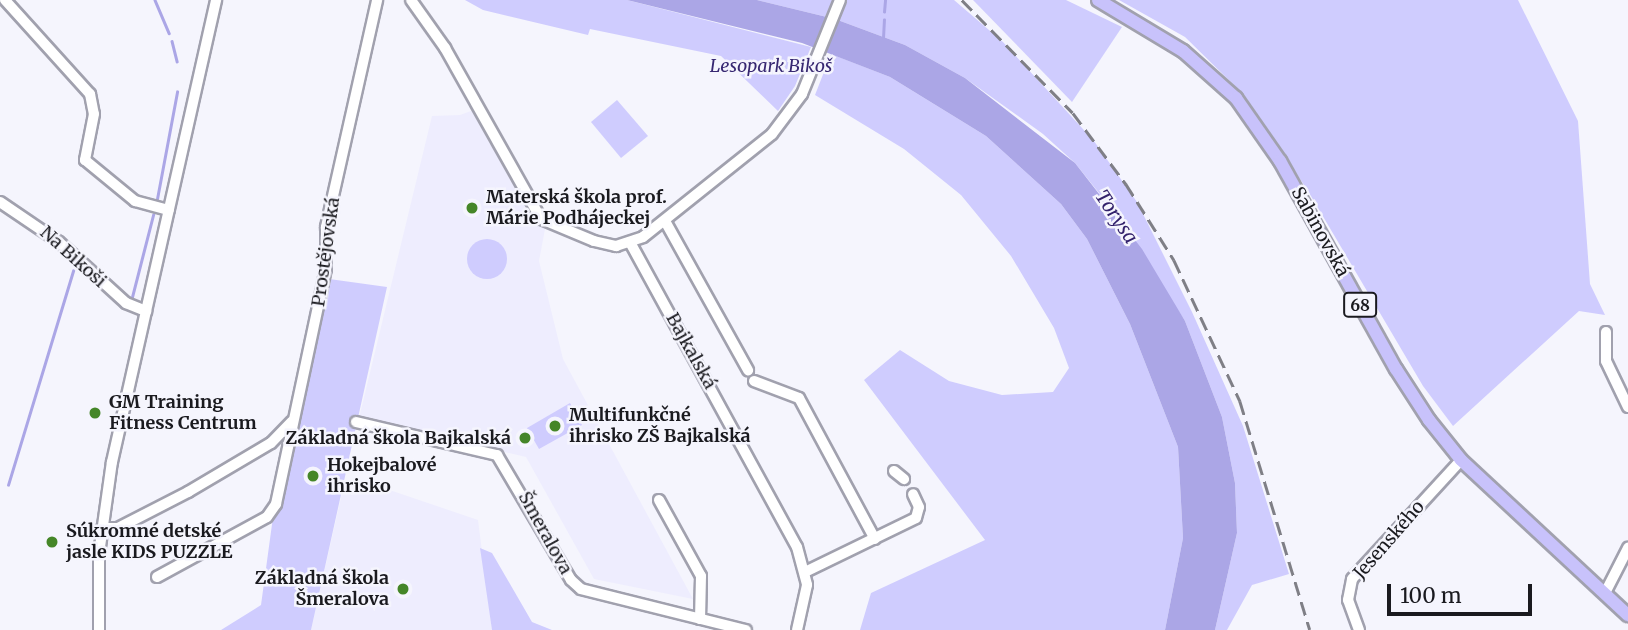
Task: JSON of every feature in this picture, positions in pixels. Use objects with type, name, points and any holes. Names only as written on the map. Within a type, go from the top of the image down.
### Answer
[{"type":"main road","name":"Sabinovská","points":[[1098,0],[1191,56],[1248,114],[1280,161],[1403,382],[1461,460],[1628,615]]},
{"type":"street","points":[[5,0],[90,94],[94,114],[85,160],[135,201],[169,210]]},
{"type":"street","points":[[99,630],[102,528],[146,311],[216,0]]},
{"type":"street","name":"Prostějovská","points":[[157,577],[267,517],[276,504],[326,269],[326,227],[377,0]]},
{"type":"street","points":[[411,0],[445,48],[541,219],[594,242],[631,244],[665,221],[772,134],[802,94],[840,0]]},
{"type":"street","name":"Na Bikoši","points":[[0,202],[59,242],[126,303],[146,311]]},
{"type":"street","points":[[665,221],[748,370]]},
{"type":"street","name":"Bajkalská","points":[[631,244],[797,547],[805,572],[797,630]]},
{"type":"street","points":[[1605,331],[1606,361],[1628,407]]},
{"type":"street","points":[[754,381],[799,398],[875,539]]},
{"type":"street","points":[[102,528],[121,527],[271,443],[292,421]]},
{"type":"street","name":"Šmeralova","points":[[356,422],[497,455],[571,580],[581,589],[746,630]]},
{"type":"street","points":[[271,443],[286,456]]},
{"type":"street","name":"Jesenského","points":[[1359,630],[1348,600],[1352,579],[1461,460]]},
{"type":"street","points":[[894,471],[904,479]]},
{"type":"street","points":[[805,572],[916,518],[919,507],[913,494]]},
{"type":"street","points":[[659,500],[701,576],[700,619]]},
{"type":"street","points":[[1605,593],[1628,548]]},
{"type":"shaded area","name":"Základná škola Bajkalská","points":[[479,108],[546,224],[539,261],[563,359],[693,599],[594,579],[526,457],[359,418],[432,116],[460,115]]},
{"type":"shaded area","name":"Základná škola Šmeralova","points":[[345,480],[369,483],[478,520],[492,630],[311,630]]},
{"type":"green space","name":"Lesopark Bikoš","points":[[465,0],[627,0],[811,47],[795,86],[778,111],[721,56],[590,29],[588,35],[483,10]]},
{"type":"green space","points":[[757,0],[954,0],[1003,42],[1094,141],[1137,202],[1192,312],[1243,426],[1289,574],[1252,585],[1227,630],[1215,630],[1237,533],[1235,483],[1222,417],[1185,321],[1115,213],[1075,163],[1043,134],[965,78],[905,45],[835,19]]},
{"type":"green space","points":[[973,0],[1066,0],[1122,27],[1072,102]]},
{"type":"green space","points":[[1119,0],[1518,0],[1578,121],[1590,284],[1605,315],[1579,311],[1453,426],[1423,386],[1308,191],[1244,95],[1185,37]]},
{"type":"green space","points":[[831,54],[890,77],[986,136],[1061,204],[1087,239],[1130,324],[1178,447],[1183,538],[1165,630],[860,630],[871,593],[985,540],[864,380],[900,350],[949,381],[1002,395],[1053,392],[1069,368],[1054,328],[1011,256],[961,195],[904,149],[815,95]]},
{"type":"green space","points":[[617,100],[648,136],[621,158],[591,122]]},
{"type":"green space","points":[[487,239],[501,245],[507,259],[501,273],[487,279],[473,273],[467,259],[473,245]]},
{"type":"green space","points":[[322,278],[387,287],[311,630],[221,630],[261,605],[273,517]]},
{"type":"green space","name":"Multifunkčné ihrisko ZŠ Bajkalská","points":[[570,403],[582,425],[539,449],[527,428]]},
{"type":"green space","points":[[480,548],[492,553],[532,622],[552,630],[492,630]]},
{"type":"water","name":"Torysa","points":[[627,0],[757,0],[835,19],[905,45],[965,78],[1075,163],[1142,249],[1185,321],[1222,417],[1235,483],[1237,533],[1215,630],[1165,630],[1183,538],[1178,447],[1130,324],[1087,239],[1061,204],[986,136],[890,77],[802,43]]},
{"type":"waterway","points":[[155,0],[169,33]]},
{"type":"waterway","points":[[884,12],[885,0]]},
{"type":"waterway","points":[[883,38],[884,20]]},
{"type":"waterway","points":[[172,41],[177,61]]},
{"type":"waterway","points":[[157,199],[177,92]]},
{"type":"waterway","points":[[132,297],[153,215]]},
{"type":"waterway","points":[[8,485],[73,271]]},
{"type":"railway","points":[[962,0],[1073,113],[1126,184],[1174,260],[1240,401],[1310,630]]},
{"type":"place","name":"Materská škola prof. Márie Podhájeckej","points":[[472,208]]},
{"type":"place","name":"GM Training Fitness Centrum","points":[[95,413]]},
{"type":"place","name":"Multifunkčné ihrisko ZŠ Bajkalská","points":[[555,426]]},
{"type":"place","name":"Základná škola Bajkalská","points":[[525,438]]},
{"type":"place","name":"Hokejbalové ihrisko","points":[[313,476]]},
{"type":"place","name":"Súkromné detské jasle KIDS PUZZLE","points":[[52,542]]},
{"type":"place","name":"Základná škola Šmeralova","points":[[403,589]]}]
